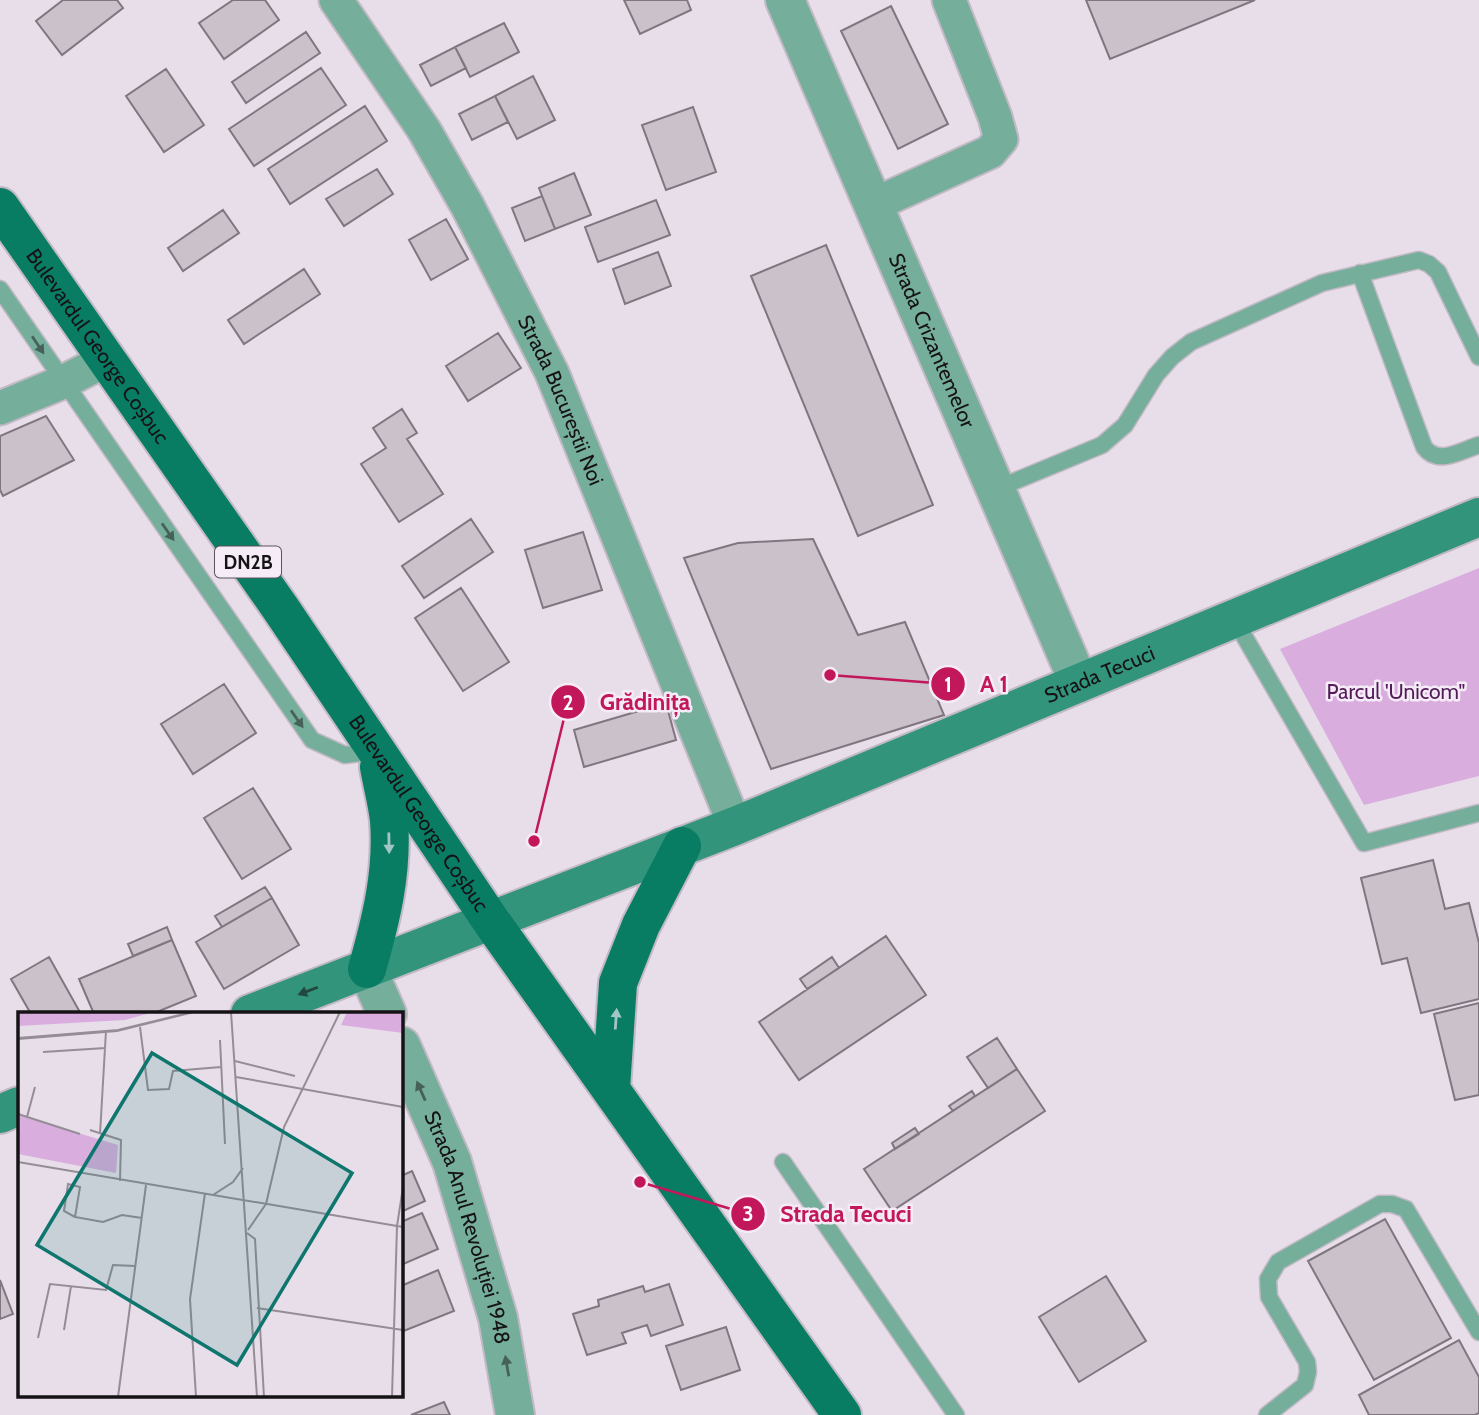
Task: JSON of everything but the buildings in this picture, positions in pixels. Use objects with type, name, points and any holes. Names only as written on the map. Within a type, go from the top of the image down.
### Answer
[{"type":"main road","name":"Bulevardul George Coșbuc","points":[[0,207],[281,610],[491,921],[842,1415]]},
{"type":"main road","name":"Strada Tecuci","points":[[255,1012],[735,826],[1479,517]]},
{"type":"main road","points":[[367,969],[387,893],[390,859],[389,819],[376,751]]},
{"type":"main road","points":[[611,1088],[618,983],[641,925],[682,846]]},
{"type":"main road","points":[[0,1114],[18,1106]]},
{"type":"street","name":"Strada Bucureștii Noi","points":[[336,0],[372,50],[430,141],[468,207],[552,373],[735,826]]},
{"type":"street","name":"Strada Crizantemelor","points":[[785,0],[1079,683]]},
{"type":"street","points":[[875,204],[990,152],[1001,139],[949,0]]},
{"type":"street","points":[[0,408],[63,382],[106,360]]},
{"type":"street","points":[[367,969],[386,1012]]},
{"type":"street","name":"Strada Anul Revoluției 1948","points":[[402,1048],[456,1175],[498,1318],[515,1415]]},
{"type":"lane","points":[[996,489],[1102,445],[1114,437],[1125,425],[1156,375],[1171,357],[1191,342],[1321,283],[1419,260],[1429,264],[1438,272],[1479,357]]},
{"type":"lane","points":[[1360,273],[1424,447],[1430,455],[1441,458],[1479,444]]},
{"type":"lane","points":[[0,289],[312,740],[345,755],[376,751]]},
{"type":"lane","points":[[1233,617],[1364,843],[1479,813]]},
{"type":"lane","points":[[783,1162],[956,1415]]},
{"type":"lane","points":[[1267,1415],[1306,1385],[1308,1372],[1307,1362],[1269,1297],[1268,1279],[1278,1262],[1380,1204],[1406,1209],[1479,1332]]},
{"type":"green space","name":"Parcul 'Unicom\"","points":[[1479,568],[1479,776],[1364,805],[1280,649]]},
{"type":"place","name":"A 1","points":[[830,675]]},
{"type":"place","name":"Grădinița","points":[[534,841]]},
{"type":"place","name":"Strada Tecuci","points":[[640,1182]]}]
